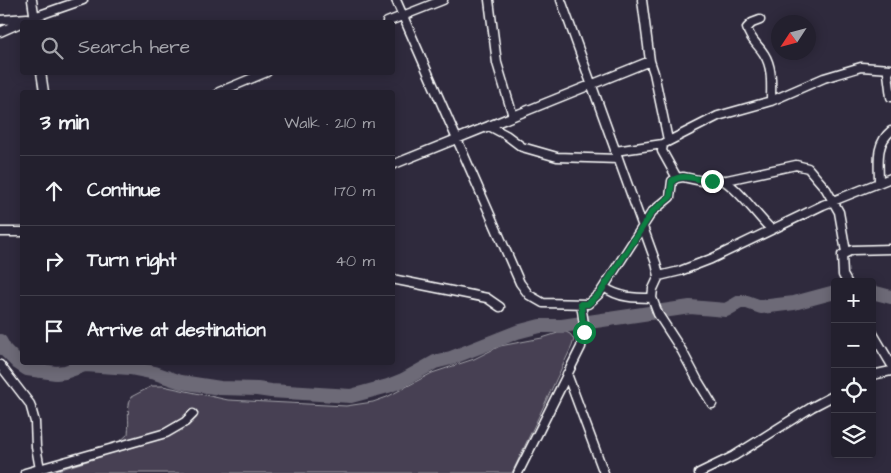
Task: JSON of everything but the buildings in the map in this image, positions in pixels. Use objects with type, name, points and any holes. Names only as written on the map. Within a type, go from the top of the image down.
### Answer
[{"type":"street","points":[[32,0],[35,20]]},
{"type":"street","points":[[0,20],[35,20],[83,0]]},
{"type":"street","points":[[396,0],[520,282],[529,295],[543,302],[588,304],[600,293],[652,212],[670,197],[672,181],[677,178],[688,177],[702,181],[737,179],[796,165],[808,168],[826,189],[839,212],[846,252]]},
{"type":"street","points":[[392,20],[443,0]]},
{"type":"street","points":[[489,0],[496,63],[513,116]]},
{"type":"street","points":[[561,0],[652,251],[659,276],[653,289],[652,298],[658,314],[682,351],[712,404]]},
{"type":"street","points":[[642,0],[650,61],[654,73],[666,142],[662,151],[677,178]]},
{"type":"street","points":[[760,20],[752,23],[747,28],[749,37],[765,55],[772,74],[771,101]]},
{"type":"street","points":[[0,32],[20,25]]},
{"type":"street","points":[[395,164],[650,61]]},
{"type":"street","points":[[489,126],[506,135],[522,147],[557,157],[616,155],[666,142],[718,116],[771,101],[824,78],[861,67],[891,69],[888,73],[891,96]]},
{"type":"street","points":[[41,75],[44,90]]},
{"type":"street","points":[[224,90],[260,75]]},
{"type":"street","points":[[879,182],[879,149],[883,139],[891,131]]},
{"type":"street","points":[[659,276],[680,271],[711,258],[833,201],[891,178]]},
{"type":"street","points":[[723,180],[733,186],[771,229]]},
{"type":"street","points":[[0,232],[20,232]]},
{"type":"street","points":[[845,278],[842,254],[873,248],[891,249]]},
{"type":"street","points":[[395,280],[487,298],[500,307]]},
{"type":"street","points":[[604,287],[611,292],[625,297],[652,298]]},
{"type":"street","points":[[518,473],[582,340],[584,324],[581,304]]},
{"type":"street","points":[[876,339],[891,364]]},
{"type":"street","points":[[0,365],[30,404],[35,422],[36,447],[40,469]]},
{"type":"street","points":[[876,374],[891,371]]},
{"type":"street","points":[[567,374],[604,473]]},
{"type":"street","points":[[699,473],[734,456],[831,397]]},
{"type":"street","points":[[25,473],[166,433],[185,422],[193,414]]},
{"type":"shaded area","points":[[564,331],[574,339],[572,346],[512,473],[48,473],[104,456],[128,434],[131,397],[152,386],[163,386],[228,400],[346,406],[373,402],[387,397],[432,373],[474,359],[500,346],[542,338]]},
{"type":"waterway","points":[[85,365],[130,368],[155,373],[181,382],[220,388],[351,396],[388,386],[435,362],[451,358],[517,332],[540,326],[562,326],[690,307],[726,310],[740,302],[747,302],[761,307],[794,303],[831,293]]},
{"type":"waterway","points":[[876,293],[891,297]]},
{"type":"waterway","points":[[0,341],[5,350],[20,364]]},
{"type":"waterway","points":[[21,365],[27,369],[56,373],[85,365]]},
{"type":"route","points":[[584,332],[581,304],[588,304],[600,293],[652,212],[670,197],[672,181],[683,176],[702,181],[712,181]]}]
